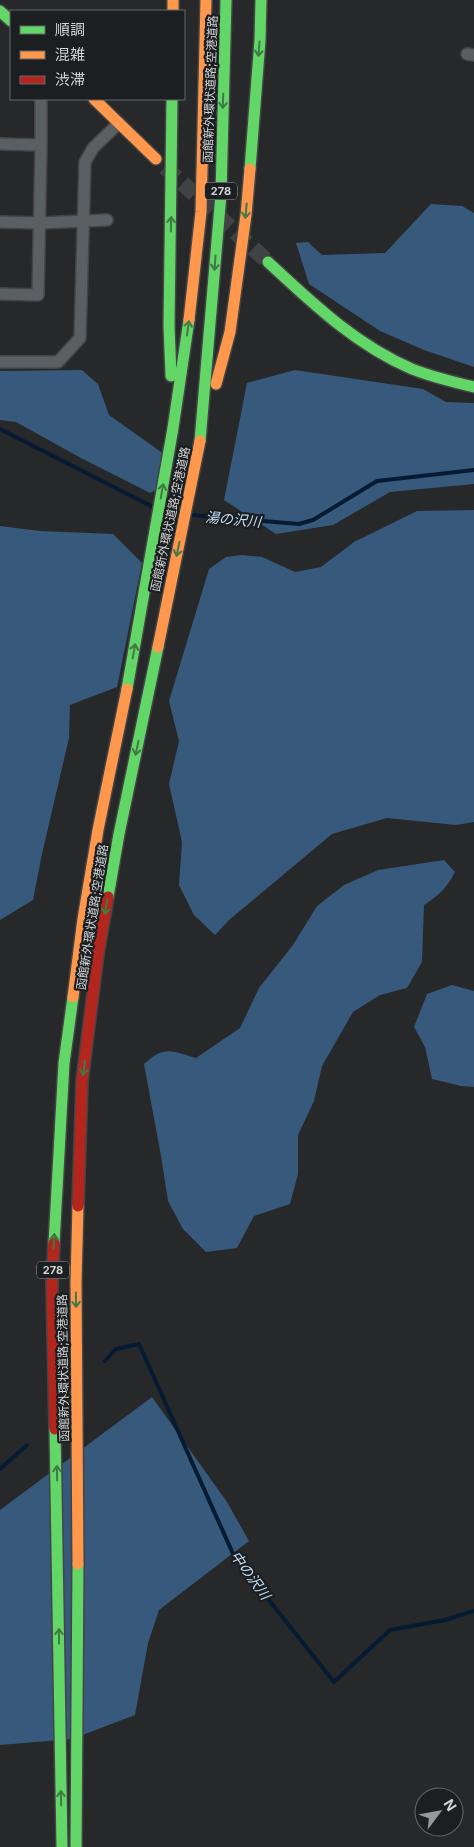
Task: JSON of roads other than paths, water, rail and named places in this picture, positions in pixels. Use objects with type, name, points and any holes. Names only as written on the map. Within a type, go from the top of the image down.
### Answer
[{"type":"main road","name":"函館新外環状道路;空港道路","points":[[62,1847],[52,1275],[64,1063],[80,938],[98,830],[125,699],[173,428],[176,377],[189,325],[201,212],[206,0]]},
{"type":"main road","name":"函館新外環状道路;空港道路","points":[[76,1847],[78,1540],[76,1282],[82,1081],[98,954],[119,834],[211,383],[221,194],[226,0]]},
{"type":"main road","points":[[211,383],[230,332],[246,215],[260,40],[261,0]]},
{"type":"main road","points":[[0,11],[10,20]]},
{"type":"main road","points":[[95,100],[156,159]]},
{"type":"main road","points":[[172,100],[169,326],[176,377]]},
{"type":"main road","points":[[268,262],[315,307],[367,346],[411,369],[449,382],[474,387]]},
{"type":"street","points":[[0,294],[38,295],[41,100]]},
{"type":"street","points":[[0,362],[58,362],[80,338],[85,162],[93,148],[119,123]]},
{"type":"street","points":[[0,144],[41,144]]},
{"type":"street","points":[[0,222],[40,223],[107,220]]},
{"type":"waterway","name":"湯の沢川","points":[[0,429],[153,507]]},
{"type":"waterway","name":"湯の沢川","points":[[192,515],[299,524],[313,520],[377,481],[474,470]]},
{"type":"waterway","name":"湯の沢川","points":[[164,512],[180,514]]},
{"type":"waterway","name":"中の沢川","points":[[105,1361],[116,1349],[139,1344],[234,1556],[334,1682],[390,1630],[445,1620],[474,1611]]},
{"type":"waterway","name":"中の沢川","points":[[0,1469],[27,1445]]},
{"type":"tunnel","points":[[165,167],[268,262]]}]
